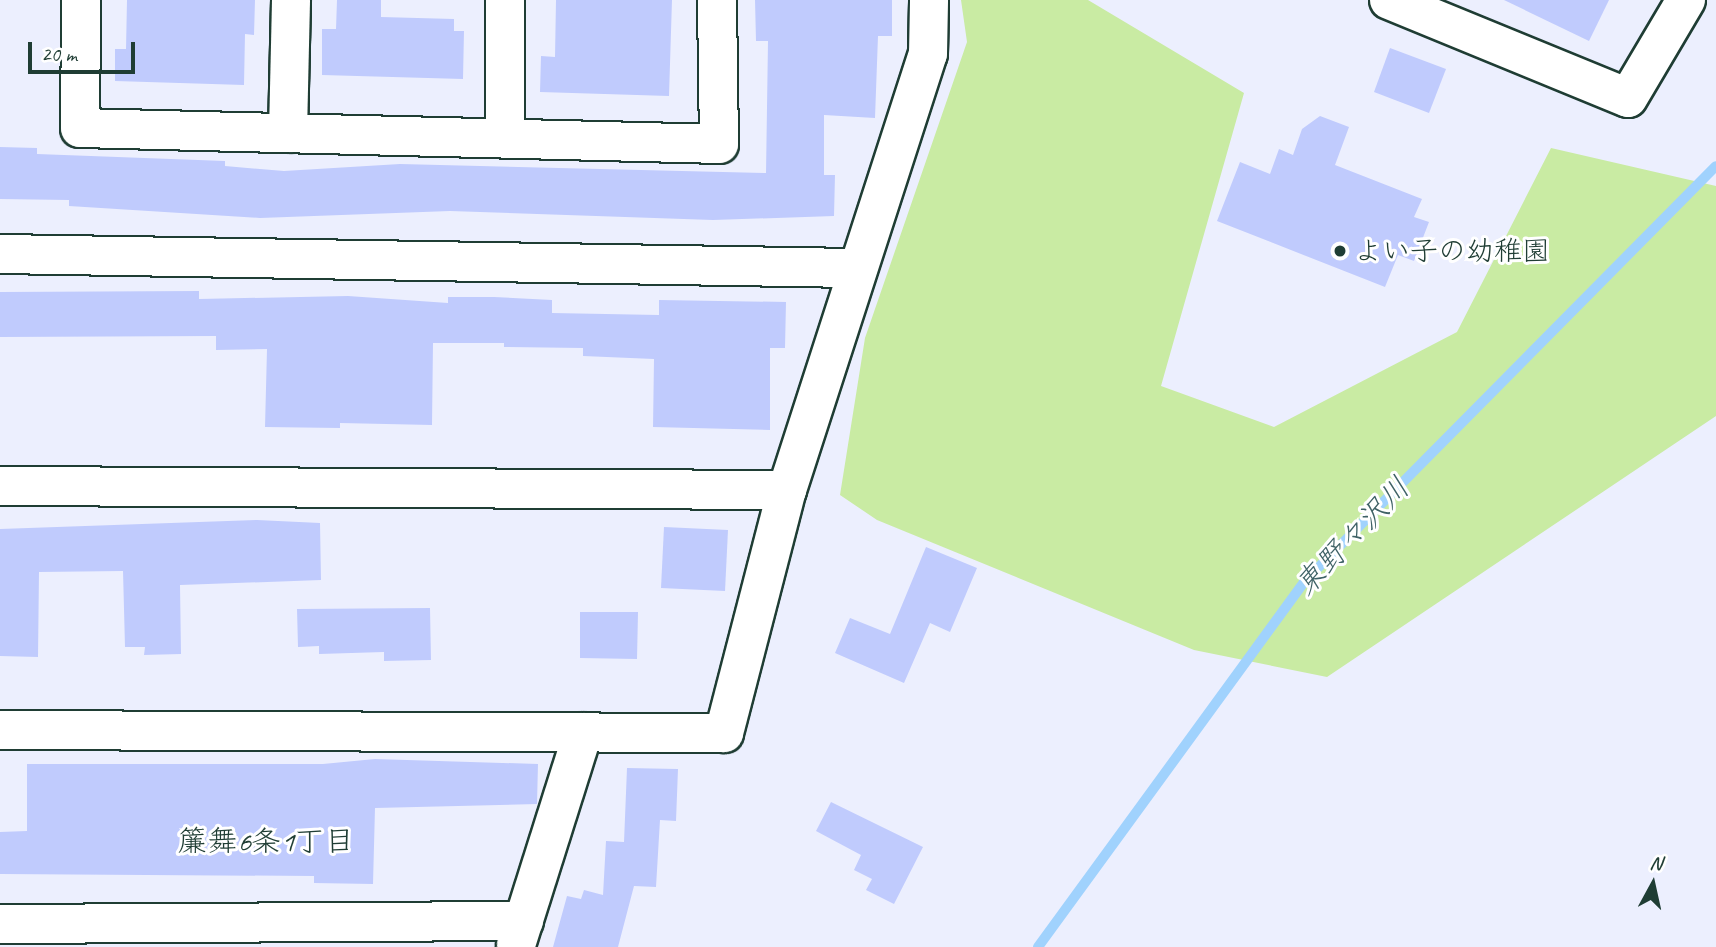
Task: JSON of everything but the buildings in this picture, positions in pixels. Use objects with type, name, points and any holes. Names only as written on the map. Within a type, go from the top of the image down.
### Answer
[{"type":"street","points":[[81,0],[80,128],[719,144],[717,0]]},
{"type":"street","points":[[288,133],[291,0]]},
{"type":"street","points":[[505,0],[505,138]]},
{"type":"street","points":[[0,730],[724,733],[787,490],[928,54],[929,0]]},
{"type":"street","points":[[1389,0],[1628,99],[1686,0]]},
{"type":"street","points":[[0,254],[857,268]]},
{"type":"street","points":[[0,486],[787,490]]},
{"type":"street","points":[[0,924],[520,934],[583,732]]},
{"type":"green space","points":[[961,0],[1088,0],[1244,93],[1161,386],[1274,427],[1457,332],[1551,148],[1716,186],[1716,416],[1327,677],[1194,650],[877,520],[840,495],[865,338],[967,42]]},
{"type":"waterway","name":"東野々沢川","points":[[1038,947],[1304,582],[1716,166]]},
{"type":"place","name":"よい子の幼稚園","points":[[1340,251]]},
{"type":"district","name":"簾舞6条1丁目","points":[[266,841]]}]
